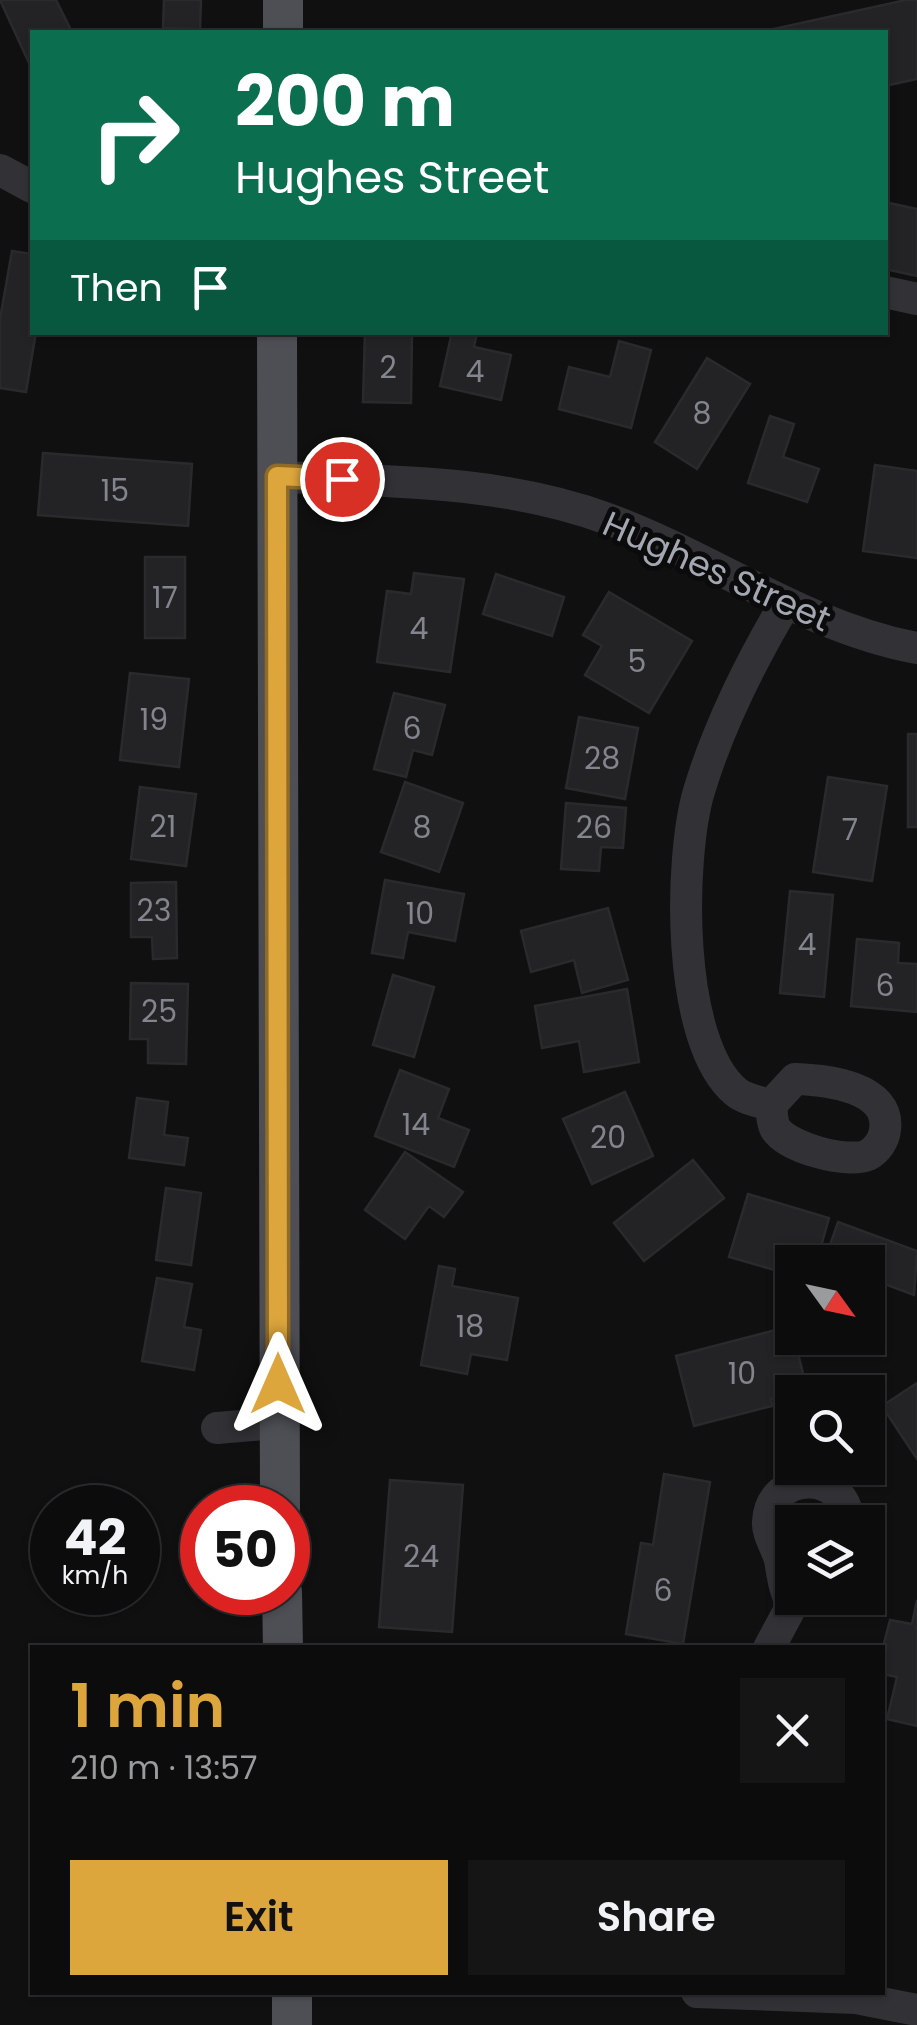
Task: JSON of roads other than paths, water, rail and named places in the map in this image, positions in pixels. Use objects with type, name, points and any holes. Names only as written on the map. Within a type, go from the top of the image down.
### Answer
[{"type":"main road","points":[[282,30],[283,0]]},
{"type":"main road","points":[[277,335],[279,1485]]},
{"type":"main road","points":[[283,1615],[284,1645]]},
{"type":"main road","points":[[292,1995],[292,2025]]},
{"type":"street","points":[[0,170],[30,186]]},
{"type":"street","points":[[888,293],[917,299]]},
{"type":"street","name":"Hughes Street","points":[[277,476],[438,483],[509,492],[544,501],[606,518],[667,543],[785,604],[836,625],[917,648]]},
{"type":"street","points":[[771,1106],[737,1093],[718,1070],[706,1044],[691,980],[686,861],[698,794],[719,736],[749,665],[785,604]]},
{"type":"street","points":[[217,1428],[278,1423]]},
{"type":"street","points":[[775,1544],[768,1522],[777,1495],[795,1484],[817,1484],[837,1491],[846,1505]]},
{"type":"street","points":[[771,1645],[788,1615]]},
{"type":"street","points":[[777,1995],[856,1998],[917,2010]]}]
